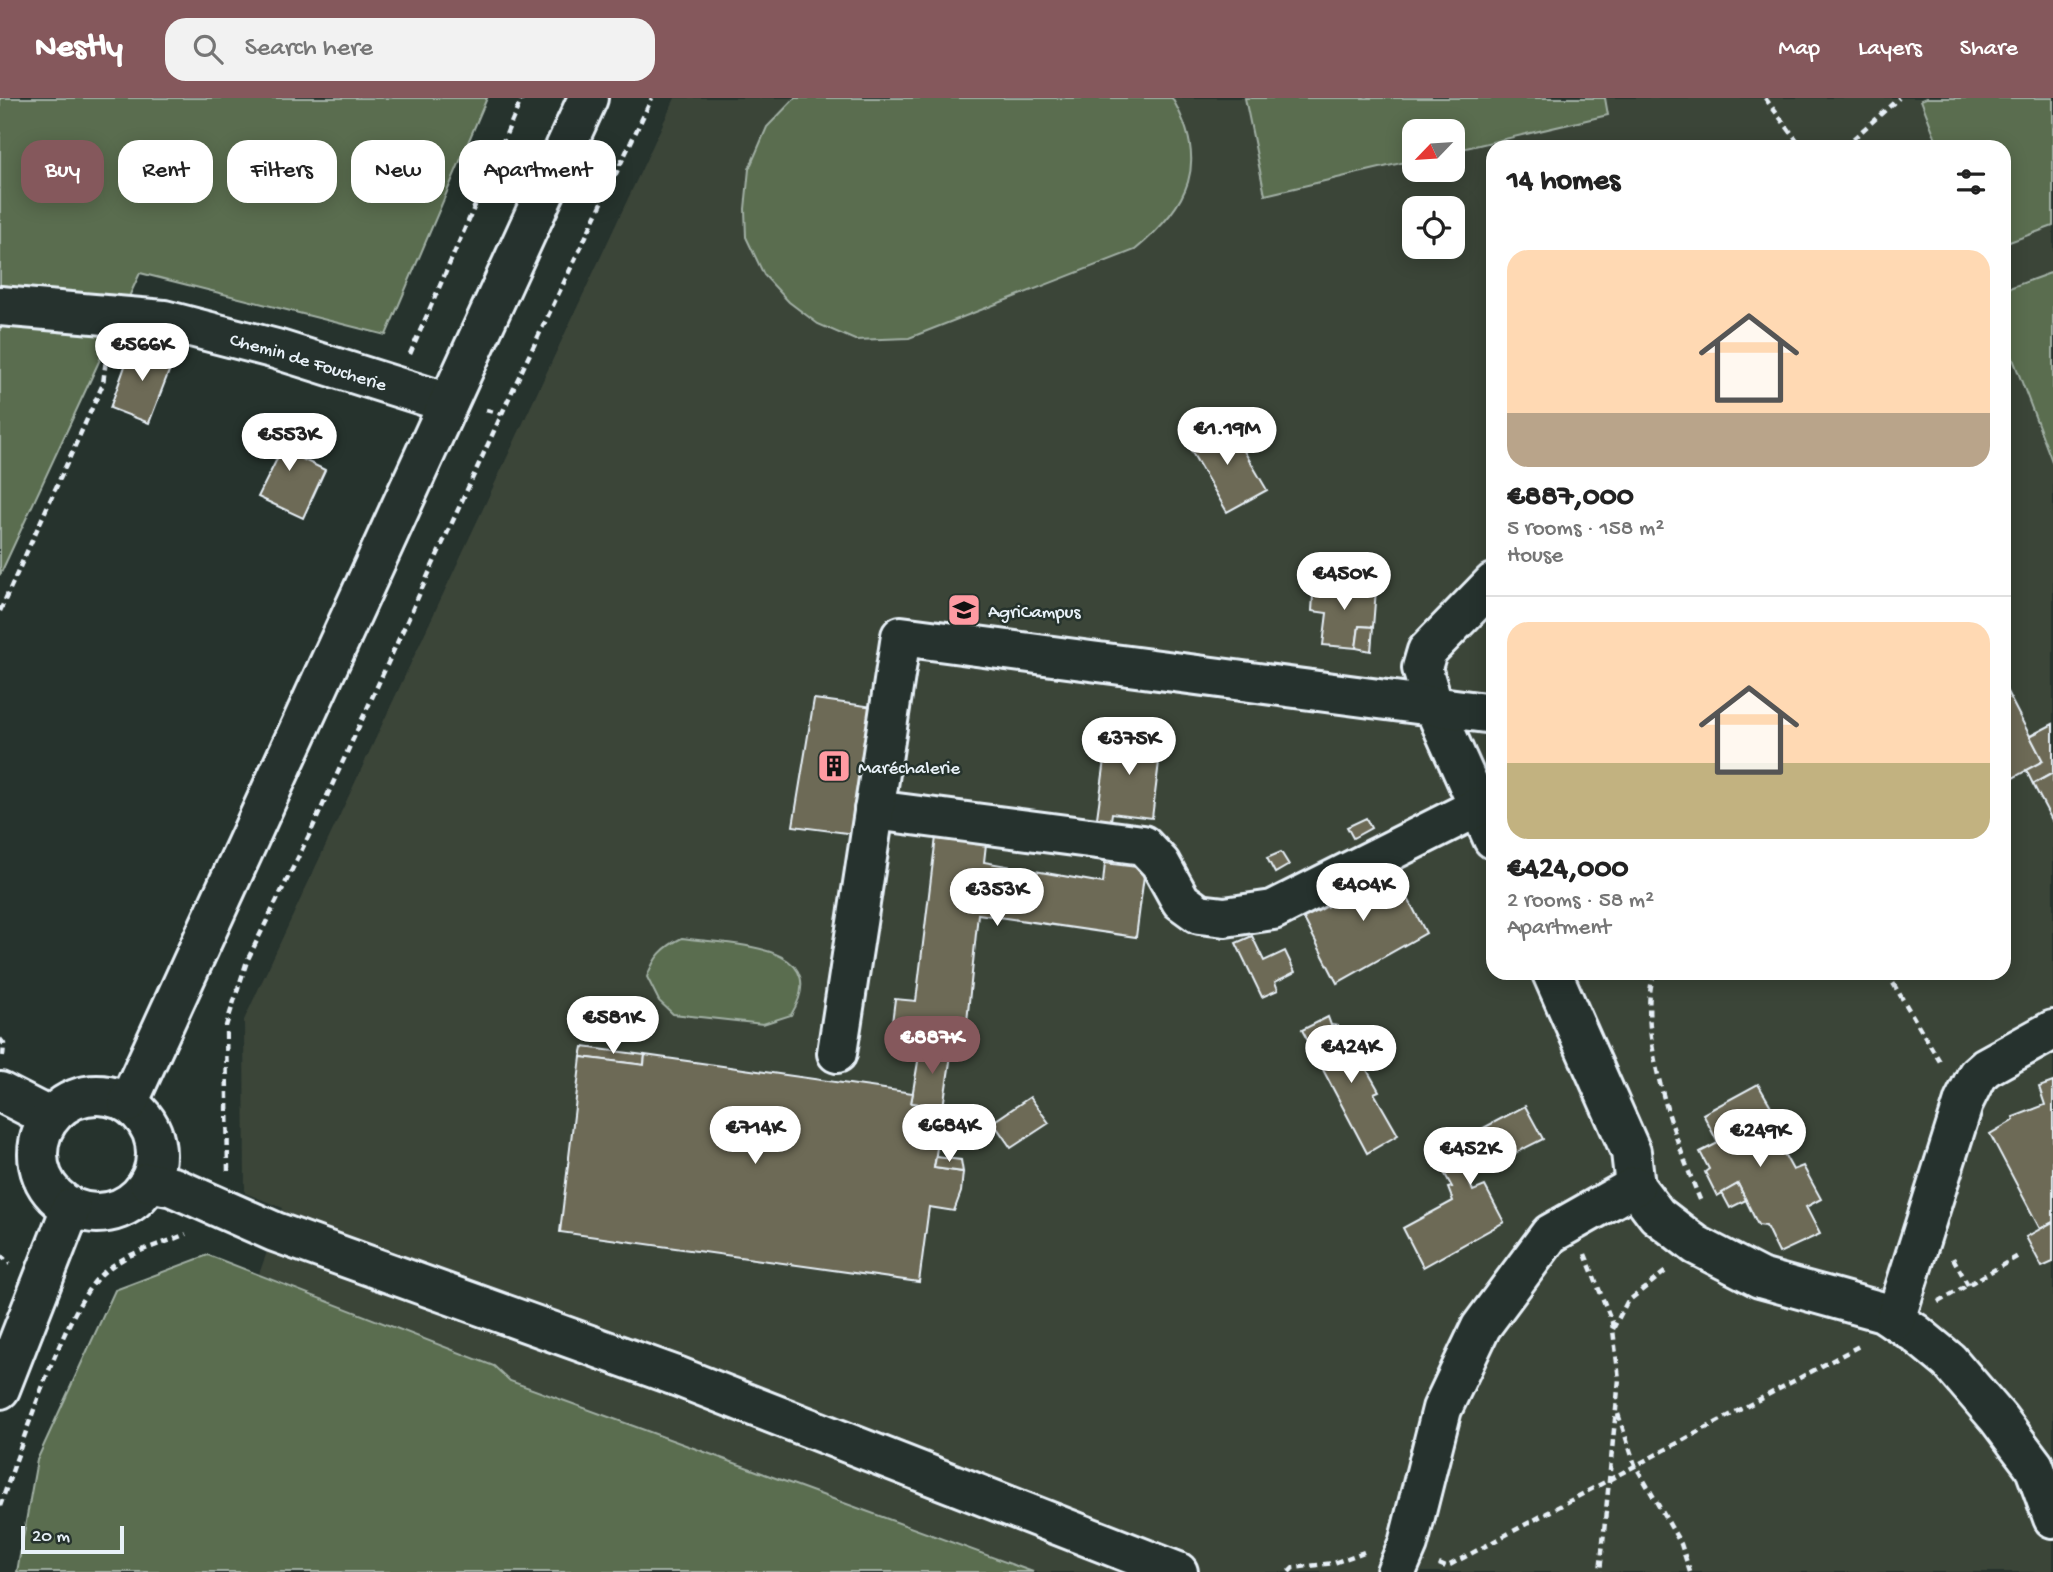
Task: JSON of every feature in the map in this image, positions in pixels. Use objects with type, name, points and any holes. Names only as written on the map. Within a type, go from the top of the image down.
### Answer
[{"type":"street","points":[[128,1103],[588,98]]},
{"type":"street","name":"Chemin de Foucherie","points":[[0,306],[164,320],[276,349],[448,403]]},
{"type":"street","points":[[874,810],[1143,845],[1160,863],[1181,901],[1199,914],[1225,917],[1273,910],[1486,823],[1433,705],[1422,668],[1427,651],[1486,590]]},
{"type":"street","points":[[837,1053],[901,636],[1486,713]]},
{"type":"street","points":[[1555,980],[1631,1152],[1635,1186],[1657,1215],[1696,1245],[1760,1278],[1883,1312],[1949,1361],[2043,1460],[2053,1518]]},
{"type":"street","points":[[1898,1322],[1964,1101],[1977,1075],[1986,1067],[2053,1030]]},
{"type":"street","points":[[0,1092],[49,1118]]},
{"type":"street","points":[[86,1095],[112,1096],[128,1103],[142,1114],[151,1129],[156,1156],[149,1182],[138,1197],[124,1207],[107,1213],[89,1213],[71,1208],[56,1198],[38,1168],[40,1133],[61,1105],[86,1095]]},
{"type":"street","points":[[149,1182],[173,1186],[275,1232],[679,1377],[1178,1572]]},
{"type":"street","points":[[1400,1563],[1442,1409],[1481,1327],[1550,1234],[1635,1186]]},
{"type":"street","points":[[0,1389],[71,1208]]},
{"type":"path","points":[[395,387],[522,98]]},
{"type":"path","points":[[0,1506],[68,1325],[101,1273],[135,1250],[197,1229],[215,1207],[228,1174],[226,1026],[247,961],[313,829],[515,385],[652,98]]},
{"type":"path","points":[[1765,98],[1797,140]]},
{"type":"path","points":[[1852,140],[1899,98]]},
{"type":"path","points":[[0,611],[103,384],[112,316]]},
{"type":"path","points":[[0,1039],[4,1044],[0,1063]]},
{"type":"path","points":[[1576,1219],[1589,1268],[1612,1322],[1619,1379],[1600,1572]]},
{"type":"path","points":[[1289,1572],[1293,1568],[1356,1556],[1378,1546],[1400,1563],[1446,1567],[2020,1255]]},
{"type":"path","points":[[1616,1410],[1635,1465],[1681,1544],[1690,1572]]},
{"type":"shaded area","name":"AgriCampus","points":[[675,98],[2053,98],[2053,1572],[1033,1572],[510,1381],[494,1366],[259,1274],[283,1208],[245,1193],[244,1020]]},
{"type":"green space","points":[[0,98],[487,98],[469,140],[459,140],[459,164],[445,197],[445,140],[351,140],[351,203],[442,203],[386,335],[140,273],[0,575]]},
{"type":"green space","points":[[795,98],[1172,98],[1184,122],[1190,143],[1188,182],[1169,217],[1135,250],[909,338],[855,340],[818,324],[789,302],[764,275],[746,237],[745,209],[749,169],[767,127]]},
{"type":"green space","points":[[1245,98],[1605,98],[1608,115],[1500,140],[1486,140],[1486,143],[1465,148],[1465,119],[1402,119],[1402,163],[1265,195]]},
{"type":"green space","points":[[2053,98],[2053,226],[2011,241],[2011,140],[1936,140],[1921,100]]},
{"type":"green space","points":[[2053,272],[2053,464],[2011,353],[2011,287]]},
{"type":"green space","points":[[682,938],[748,946],[788,960],[799,973],[801,991],[791,1015],[763,1024],[673,1014],[659,1001],[647,977],[660,953]]},
{"type":"green space","points":[[208,1255],[494,1366],[510,1381],[1033,1572],[17,1572],[37,1460],[115,1290]]},
{"type":"building","points":[[133,344],[174,358],[149,423],[110,408]]},
{"type":"building","points":[[1227,422],[1267,490],[1227,512],[1187,444]]},
{"type":"building","points":[[271,423],[306,439],[298,457],[325,470],[303,518],[258,497],[277,459],[260,450]]},
{"type":"building","points":[[1314,581],[1376,589],[1373,627],[1359,626],[1356,648],[1323,645],[1327,613],[1312,611]]},
{"type":"building","points":[[1359,626],[1373,627],[1371,651],[1356,648]]},
{"type":"building","name":"Maréchalerie","points":[[814,699],[874,707],[854,834],[793,826]]},
{"type":"building","points":[[2011,699],[2043,761],[2011,779]]},
{"type":"building","points":[[2053,724],[2053,773],[2033,784],[2026,770],[2043,761],[2030,736]]},
{"type":"building","points":[[1109,731],[1162,738],[1152,818],[1112,813],[1110,827],[1096,825]]},
{"type":"building","points":[[2053,773],[2053,822],[2033,784]]},
{"type":"building","points":[[1366,818],[1371,828],[1353,838],[1347,827]]},
{"type":"building","points":[[936,837],[986,844],[984,862],[1103,883],[1105,863],[1145,868],[1136,937],[978,914],[964,1051],[890,1039],[895,999],[916,1001]]},
{"type":"building","points":[[1281,852],[1289,865],[1275,873],[1267,858]]},
{"type":"building","points":[[1389,862],[1426,933],[1337,983],[1301,913]]},
{"type":"building","points":[[1252,936],[1264,961],[1285,951],[1295,972],[1275,982],[1278,990],[1262,997],[1236,943]]},
{"type":"building","points":[[1328,1017],[1331,1025],[1338,1026],[1357,1065],[1363,1063],[1379,1091],[1374,1093],[1398,1135],[1367,1153],[1302,1030]]},
{"type":"building","points":[[921,1044],[952,1049],[943,1107],[911,1103]]},
{"type":"building","points":[[583,1047],[645,1055],[644,1065],[581,1057]]},
{"type":"building","points":[[645,1055],[913,1093],[911,1103],[943,1107],[934,1168],[963,1172],[961,1192],[954,1211],[929,1207],[919,1282],[560,1232],[581,1057],[644,1065]]},
{"type":"building","points":[[2053,1082],[2053,1222],[2040,1229],[1990,1134],[2014,1120],[2013,1117],[2045,1105],[2039,1087]]},
{"type":"building","points":[[1758,1084],[1776,1115],[1765,1119],[1793,1170],[1803,1166],[1821,1199],[1806,1207],[1820,1234],[1779,1253],[1766,1226],[1758,1225],[1738,1184],[1717,1196],[1705,1172],[1709,1169],[1700,1152],[1718,1143],[1703,1114]]},
{"type":"building","points":[[1030,1097],[1049,1123],[1011,1148],[993,1122]]},
{"type":"building","points":[[1525,1106],[1543,1139],[1467,1177],[1473,1191],[1485,1186],[1504,1222],[1423,1267],[1403,1228],[1453,1201],[1448,1188],[1452,1187],[1434,1154]]},
{"type":"building","points":[[936,1157],[961,1160],[963,1172],[934,1168]]},
{"type":"building","points":[[1738,1184],[1746,1200],[1730,1208],[1722,1193]]},
{"type":"building","points":[[2053,1222],[2053,1262],[2042,1267],[2026,1237]]},
{"type":"place","name":"AgriCampus","points":[[964,610]]},
{"type":"place","name":"Maréchalerie","points":[[834,766]]}]
